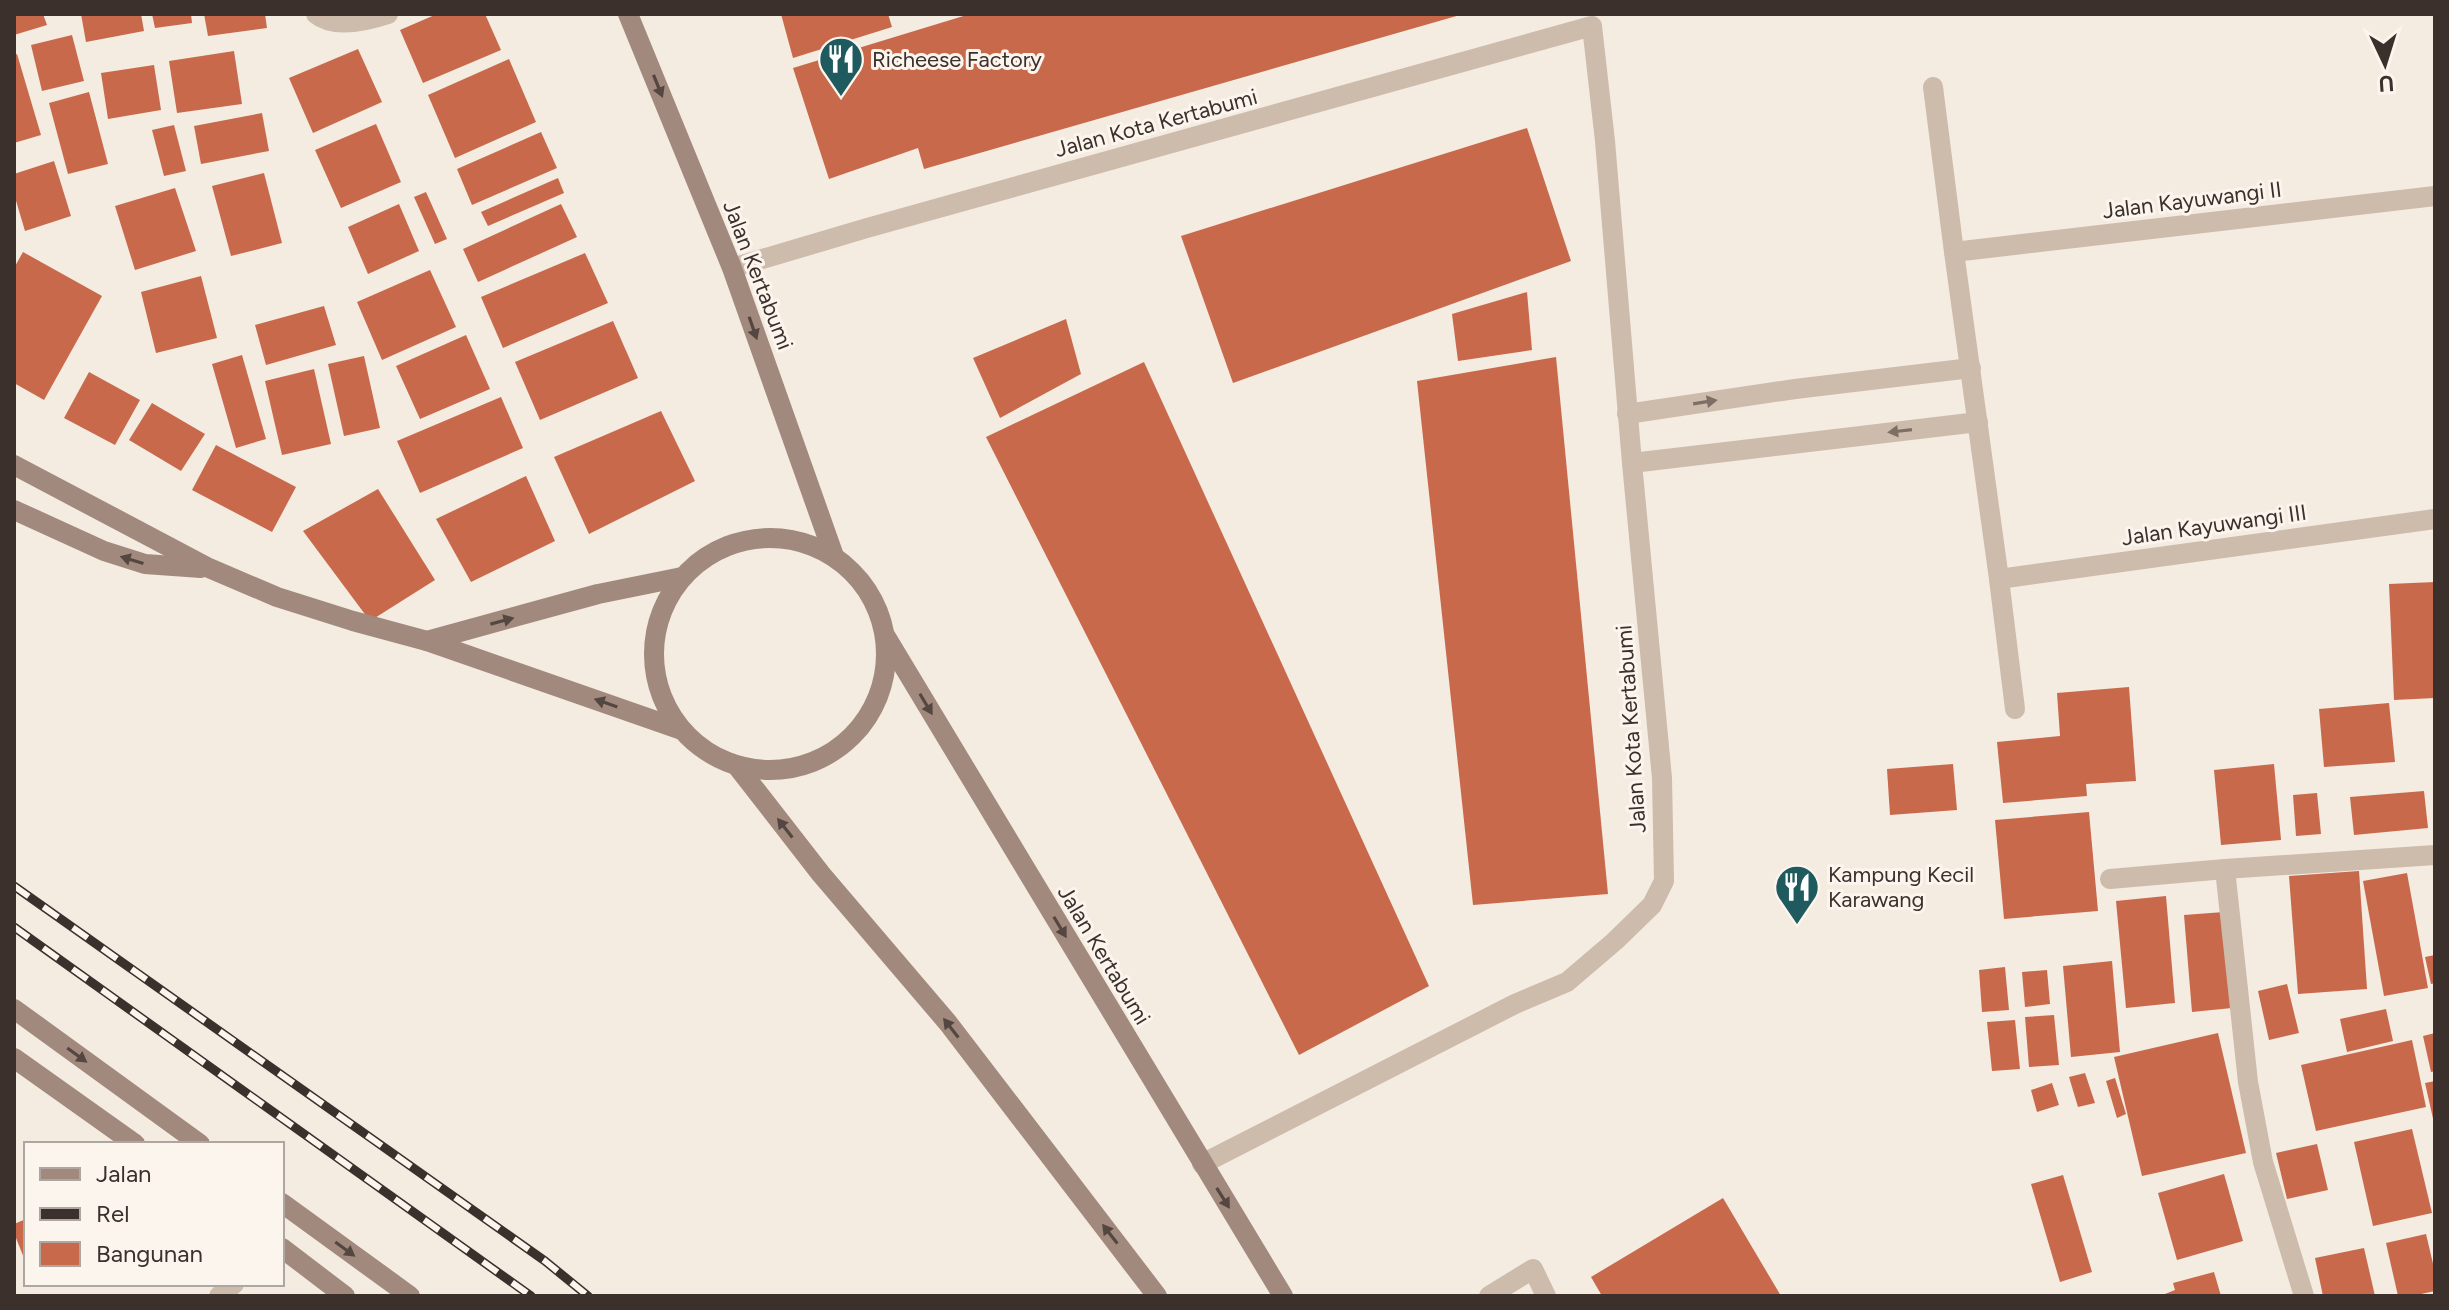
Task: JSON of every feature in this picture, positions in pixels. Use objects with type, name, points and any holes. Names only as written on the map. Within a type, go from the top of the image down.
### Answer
[{"type":"main road","name":"Jalan Kertabumi","points":[[628,14],[732,268],[834,556]]},
{"type":"main road","points":[[14,465],[209,568],[277,597],[427,641],[679,729]]},
{"type":"main road","points":[[14,510],[104,551],[145,564],[209,568]]},
{"type":"main road","points":[[770,538],[804,542],[834,556],[859,577],[877,605],[886,637],[885,670],[876,702],[859,730],[833,752],[804,765],[771,770],[737,766],[716,758],[696,745],[679,729],[655,676],[655,638],[663,609],[682,577],[708,556],[737,542],[770,538]]},
{"type":"main road","points":[[427,641],[598,594],[682,577]]},
{"type":"main road","name":"Jalan Kertabumi","points":[[886,637],[1283,1296]]},
{"type":"main road","points":[[737,766],[821,874],[948,1023],[1157,1296]]},
{"type":"main road","points":[[14,1009],[197,1142]]},
{"type":"main road","points":[[14,1058],[132,1142]]},
{"type":"main road","points":[[284,1204],[410,1296]]},
{"type":"main road","points":[[284,1250],[345,1296]]},
{"type":"street","points":[[316,14],[319,18],[334,22],[368,20],[388,14]]},
{"type":"street","name":"Jalan Kota Kertabumi","points":[[732,268],[1592,20],[1662,778],[1664,881],[1652,905],[1567,982],[1515,1004],[1202,1164]]},
{"type":"street","points":[[1933,87],[2015,709]]},
{"type":"street","name":"Jalan Kayuwangi II","points":[[1954,252],[2435,196]]},
{"type":"street","points":[[1627,414],[1795,389],[1971,368]]},
{"type":"street","points":[[1632,463],[1978,422]]},
{"type":"street","name":"Jalan Kayuwangi III","points":[[1999,579],[2435,519]]},
{"type":"street","points":[[2110,879],[2435,855]]},
{"type":"street","points":[[2225,869],[2250,1096],[2263,1162],[2304,1296]]},
{"type":"street","points":[[1489,1296],[1533,1269],[1546,1296]]},
{"type":"building","points":[[14,14],[43,14],[47,25],[14,35]]},
{"type":"building","points":[[81,14],[141,14],[144,31],[86,42]]},
{"type":"building","points":[[152,14],[191,14],[192,23],[155,28]]},
{"type":"building","points":[[204,14],[265,14],[267,28],[208,36]]},
{"type":"building","points":[[437,14],[485,14],[501,50],[423,83],[400,30]]},
{"type":"building","points":[[781,14],[888,14],[892,27],[793,58]]},
{"type":"building","points":[[970,14],[1460,15],[924,169],[918,148],[829,179],[793,68]]},
{"type":"building","points":[[72,35],[84,81],[42,91],[31,45]]},
{"type":"building","points":[[358,49],[382,102],[313,133],[289,78]]},
{"type":"building","points":[[234,51],[242,104],[177,113],[169,61]]},
{"type":"building","points":[[17,54],[41,135],[14,143],[14,55]]},
{"type":"building","points":[[509,59],[536,122],[455,158],[428,95]]},
{"type":"building","points":[[154,65],[161,110],[108,119],[101,73]]},
{"type":"building","points":[[89,92],[108,164],[68,174],[49,103]]},
{"type":"building","points":[[262,113],[269,151],[201,164],[194,126]]},
{"type":"building","points":[[376,124],[401,182],[341,208],[315,150]]},
{"type":"building","points":[[174,125],[186,171],[164,176],[152,130]]},
{"type":"building","points":[[1527,128],[1571,261],[1233,383],[1181,236]]},
{"type":"building","points":[[541,132],[557,168],[472,205],[457,169]]},
{"type":"building","points":[[54,161],[71,216],[25,231],[14,194],[14,174]]},
{"type":"building","points":[[264,173],[282,243],[231,256],[212,186]]},
{"type":"building","points":[[558,178],[564,193],[488,226],[481,212]]},
{"type":"building","points":[[175,188],[196,251],[135,270],[115,206]]},
{"type":"building","points":[[426,192],[447,239],[435,244],[414,197]]},
{"type":"building","points":[[399,204],[419,251],[368,274],[348,227]]},
{"type":"building","points":[[561,204],[577,237],[478,282],[463,249]]},
{"type":"building","points":[[23,252],[102,296],[44,400],[14,383],[14,268]]},
{"type":"building","points":[[585,253],[608,303],[503,348],[481,297]]},
{"type":"building","points":[[430,270],[456,327],[382,360],[357,302]]},
{"type":"building","points":[[201,276],[217,338],[156,353],[141,292]]},
{"type":"building","points":[[1527,292],[1532,350],[1458,361],[1452,314]]},
{"type":"building","points":[[324,306],[336,345],[266,365],[255,325]]},
{"type":"building","points":[[1066,319],[1081,374],[1000,418],[973,358]]},
{"type":"building","points":[[613,321],[638,378],[540,420],[515,362]]},
{"type":"building","points":[[466,335],[490,389],[420,419],[396,366]]},
{"type":"building","points":[[242,355],[266,439],[236,448],[212,364]]},
{"type":"building","points":[[364,356],[380,428],[344,436],[328,364]]},
{"type":"building","points":[[1556,357],[1608,894],[1473,905],[1417,381]]},
{"type":"building","points":[[1144,362],[1429,986],[1299,1055],[986,437]]},
{"type":"building","points":[[314,369],[331,444],[282,455],[265,381]]},
{"type":"building","points":[[89,372],[140,400],[115,445],[64,418]]},
{"type":"building","points":[[501,397],[523,448],[420,493],[397,441]]},
{"type":"building","points":[[152,403],[205,434],[181,471],[129,440]]},
{"type":"building","points":[[661,411],[695,481],[589,534],[554,457]]},
{"type":"building","points":[[216,445],[296,487],[272,532],[192,490]]},
{"type":"building","points":[[526,476],[555,541],[471,582],[436,519]]},
{"type":"building","points":[[378,489],[435,580],[370,621],[303,531]]},
{"type":"building","points":[[2435,582],[2435,698],[2394,700],[2389,584]]},
{"type":"building","points":[[2129,687],[2136,781],[2086,784],[2087,796],[2003,803],[1997,742],[2060,736],[2057,693]]},
{"type":"building","points":[[2389,703],[2395,762],[2324,767],[2319,709]]},
{"type":"building","points":[[1953,764],[1957,810],[1890,815],[1887,769]]},
{"type":"building","points":[[2274,764],[2281,840],[2221,845],[2214,770]]},
{"type":"building","points":[[2424,791],[2428,828],[2354,835],[2350,797]]},
{"type":"building","points":[[2317,793],[2321,834],[2296,836],[2293,795]]},
{"type":"building","points":[[2089,812],[2098,911],[2004,919],[1995,820]]},
{"type":"building","points":[[2359,871],[2367,989],[2298,994],[2289,876]]},
{"type":"building","points":[[2407,873],[2428,988],[2384,996],[2363,881]]},
{"type":"building","points":[[2166,896],[2175,1003],[2126,1008],[2116,901]]},
{"type":"building","points":[[2224,912],[2232,1008],[2192,1012],[2184,915]]},
{"type":"building","points":[[2435,955],[2435,983],[2431,984],[2425,957]]},
{"type":"building","points":[[2112,961],[2120,1052],[2071,1057],[2063,966]]},
{"type":"building","points":[[2005,967],[2009,1010],[1982,1012],[1979,970]]},
{"type":"building","points":[[2047,970],[2050,1004],[2025,1007],[2022,972]]},
{"type":"building","points":[[2287,984],[2299,1033],[2269,1040],[2258,991]]},
{"type":"building","points":[[2386,1009],[2393,1041],[2347,1052],[2340,1019]]},
{"type":"building","points":[[2054,1015],[2059,1065],[2029,1067],[2025,1017]]},
{"type":"building","points":[[2015,1020],[2020,1069],[1992,1071],[1987,1022]]},
{"type":"building","points":[[2218,1033],[2246,1153],[2142,1176],[2114,1057]]},
{"type":"building","points":[[2435,1033],[2435,1071],[2431,1072],[2423,1036]]},
{"type":"building","points":[[2412,1040],[2426,1107],[2316,1131],[2301,1065]]},
{"type":"building","points":[[2085,1073],[2095,1103],[2078,1107],[2069,1077]]},
{"type":"building","points":[[2115,1078],[2126,1114],[2117,1118],[2106,1081]]},
{"type":"building","points":[[2435,1081],[2435,1123],[2434,1123],[2425,1083]]},
{"type":"building","points":[[2052,1083],[2059,1105],[2037,1112],[2031,1090]]},
{"type":"building","points":[[2412,1129],[2432,1213],[2373,1226],[2354,1142]]},
{"type":"building","points":[[2317,1144],[2328,1190],[2287,1199],[2276,1153]]},
{"type":"building","points":[[2224,1174],[2243,1241],[2177,1260],[2158,1193]]},
{"type":"building","points":[[2063,1175],[2092,1272],[2060,1282],[2031,1184]]},
{"type":"building","points":[[1723,1198],[1781,1296],[1602,1296],[1591,1277]]},
{"type":"building","points":[[24,1220],[24,1258],[14,1233],[14,1224]]},
{"type":"building","points":[[2426,1234],[2435,1272],[2435,1291],[2398,1296],[2386,1243]]},
{"type":"building","points":[[2364,1248],[2375,1296],[2323,1296],[2315,1258]]},
{"type":"building","points":[[2214,1272],[2221,1296],[2160,1296],[2175,1290],[2173,1283]]},
{"type":"railway","points":[[14,886],[545,1261],[588,1296]]},
{"type":"railway","points":[[14,927],[531,1296]]},
{"type":"place","name":"Richeese Factory","points":[[841,98]]},
{"type":"place","name":"Kampung Kecil Karawang","points":[[1797,926]]}]
